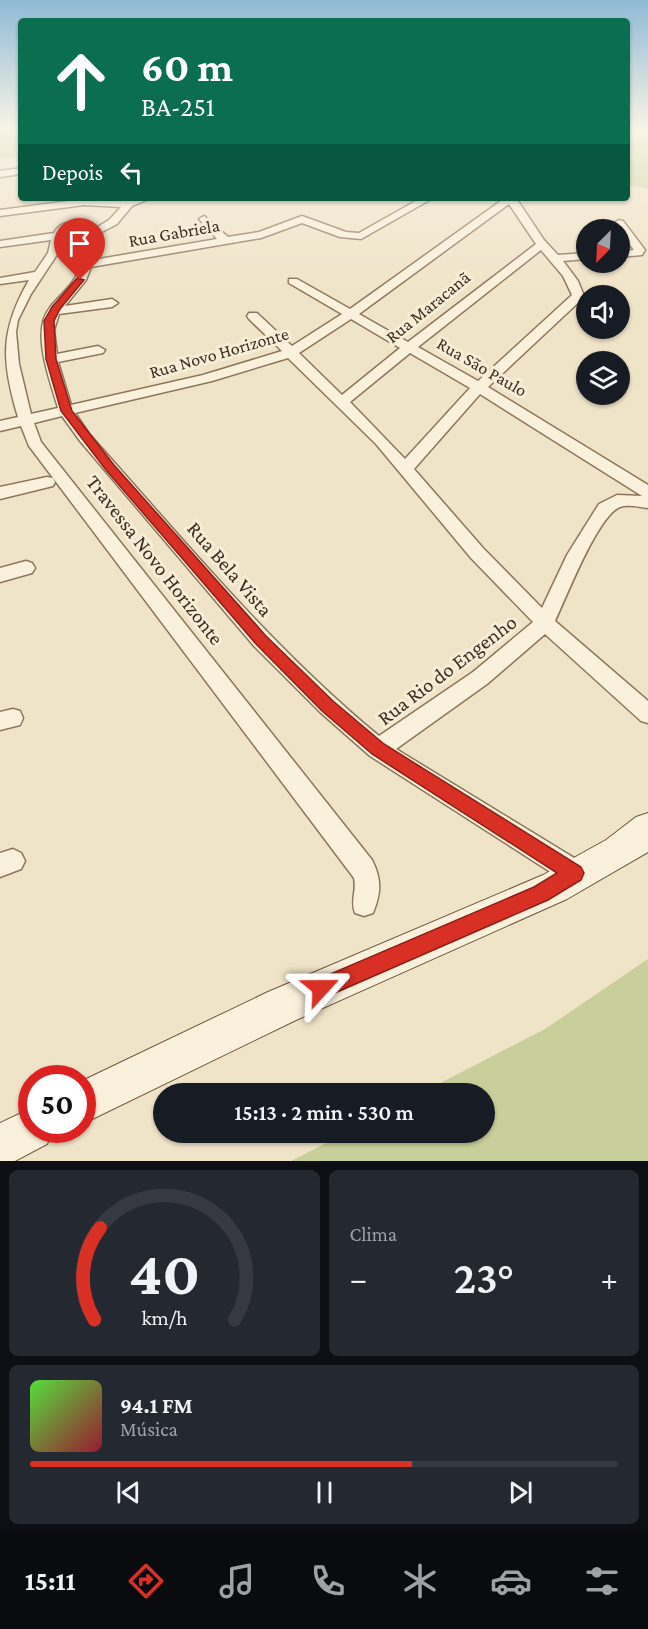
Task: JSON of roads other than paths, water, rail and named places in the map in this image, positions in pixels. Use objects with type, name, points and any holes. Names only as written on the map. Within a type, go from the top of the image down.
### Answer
[{"type":"main road","points":[[96,1096],[282,1006],[552,887],[640,839],[648,829]]},
{"type":"main road","points":[[0,1146],[18,1137]]},
{"type":"street","points":[[0,213],[70,201]]},
{"type":"street","points":[[89,201],[128,204],[137,201]]},
{"type":"street","name":"Rua Gabriela","points":[[86,265],[226,242],[269,232],[302,219],[344,236],[361,236],[423,201]]},
{"type":"street","name":"Rua Novo Horizonte","points":[[0,426],[218,375],[306,346],[506,201]]},
{"type":"street","points":[[406,468],[479,387],[578,297],[575,286],[512,201]]},
{"type":"street","points":[[54,311],[76,285],[86,265],[92,234],[113,222],[128,204]]},
{"type":"street","points":[[204,219],[226,242]]},
{"type":"street","name":"Travessa Novo Horizonte","points":[[0,244],[62,234],[52,254],[6,321],[10,333],[7,367],[34,442],[363,869],[368,877],[369,885],[364,904]]},
{"type":"street","points":[[630,237],[640,250],[638,253],[630,253]]},
{"type":"street","name":"Rua Maracanã","points":[[340,403],[542,244]]},
{"type":"street","points":[[554,259],[576,257]]},
{"type":"street","points":[[0,281],[36,275]]},
{"type":"street","name":"Rua São Paulo","points":[[293,281],[479,387],[648,492]]},
{"type":"street","points":[[54,311],[112,303]]},
{"type":"street","name":"Rua Bela Vista","points":[[54,311],[49,321],[51,359],[66,411],[110,468],[261,640],[327,706],[552,887]]},
{"type":"street","points":[[253,315],[406,468],[477,553],[545,623],[648,714]]},
{"type":"street","points":[[51,359],[98,350]]},
{"type":"street","points":[[0,493],[47,482]]},
{"type":"street","name":"Rua Rio do Engenho","points":[[378,749],[480,678],[545,623],[576,555],[605,508],[617,501],[648,502]]},
{"type":"street","points":[[0,574],[26,568]]}]
